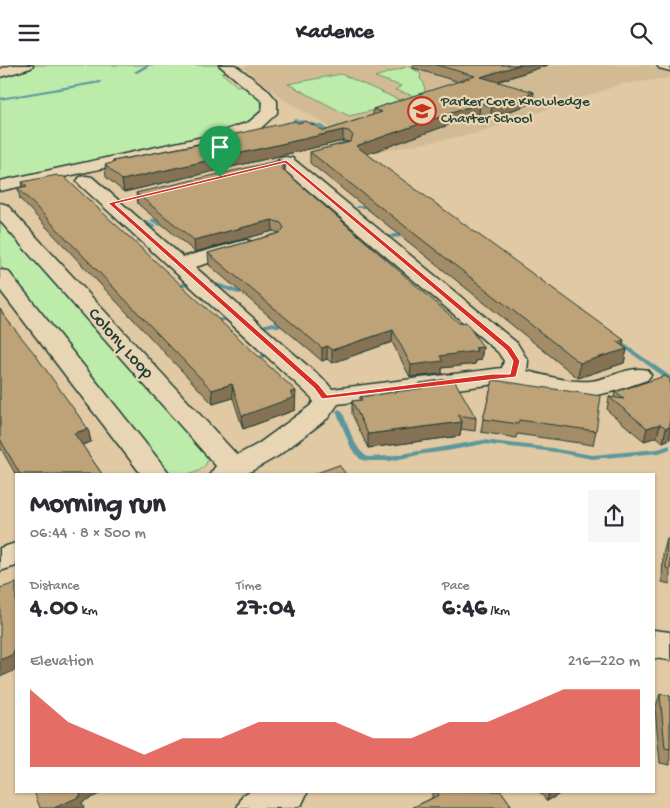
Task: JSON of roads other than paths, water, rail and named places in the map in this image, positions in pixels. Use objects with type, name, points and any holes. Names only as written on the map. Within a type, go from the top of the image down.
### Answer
[{"type":"street","points":[[0,73],[24,65]]},
{"type":"street","points":[[0,186],[179,147],[239,132],[258,124],[269,113],[271,103],[267,96],[226,65]]},
{"type":"street","points":[[664,65],[670,67]]},
{"type":"street","points":[[179,147],[198,162]]},
{"type":"street","points":[[286,161],[508,348],[516,361],[513,376]]},
{"type":"street","points":[[86,181],[120,201],[180,264],[317,387],[325,398],[325,405],[319,412],[268,450],[229,471]]},
{"type":"street","name":"Colony Loop","points":[[0,209],[206,439],[229,471]]},
{"type":"street","points":[[180,264],[264,241]]},
{"type":"street","points":[[0,276],[155,473]]},
{"type":"street","points":[[325,398],[492,376],[513,376],[540,383],[582,389],[596,388],[638,375]]},
{"type":"street","points":[[0,560],[15,554]]},
{"type":"street","points":[[655,644],[670,646]]},
{"type":"street","points":[[258,808],[284,793]]},
{"type":"waterway","points":[[136,72],[149,65]]},
{"type":"waterway","points":[[0,99],[100,82]]},
{"type":"waterway","points":[[294,120],[320,126],[351,148]]},
{"type":"waterway","points":[[358,207],[375,207]]},
{"type":"waterway","points":[[153,220],[160,225],[169,223]]},
{"type":"waterway","points":[[143,221],[155,227]]},
{"type":"waterway","points":[[393,236],[410,235]]},
{"type":"waterway","points":[[178,288],[176,287],[186,284]]},
{"type":"waterway","points":[[217,285],[238,292],[249,290]]},
{"type":"waterway","points":[[216,324],[214,322],[224,319]]},
{"type":"waterway","points":[[264,326],[273,324],[279,326]]},
{"type":"waterway","points":[[616,340],[670,379]]},
{"type":"waterway","points":[[256,362],[255,359],[264,356]]},
{"type":"waterway","points":[[339,411],[352,442],[362,457],[373,460],[420,453]]},
{"type":"waterway","points":[[447,449],[483,442],[529,447]]},
{"type":"waterway","points":[[621,454],[659,451],[670,447]]},
{"type":"waterway","points":[[533,448],[553,450]]},
{"type":"waterway","points":[[425,452],[443,449]]},
{"type":"waterway","points":[[558,451],[592,457],[617,455]]},
{"type":"place","name":"Parker Core Knowledge Charter School","points":[[422,111]]}]
